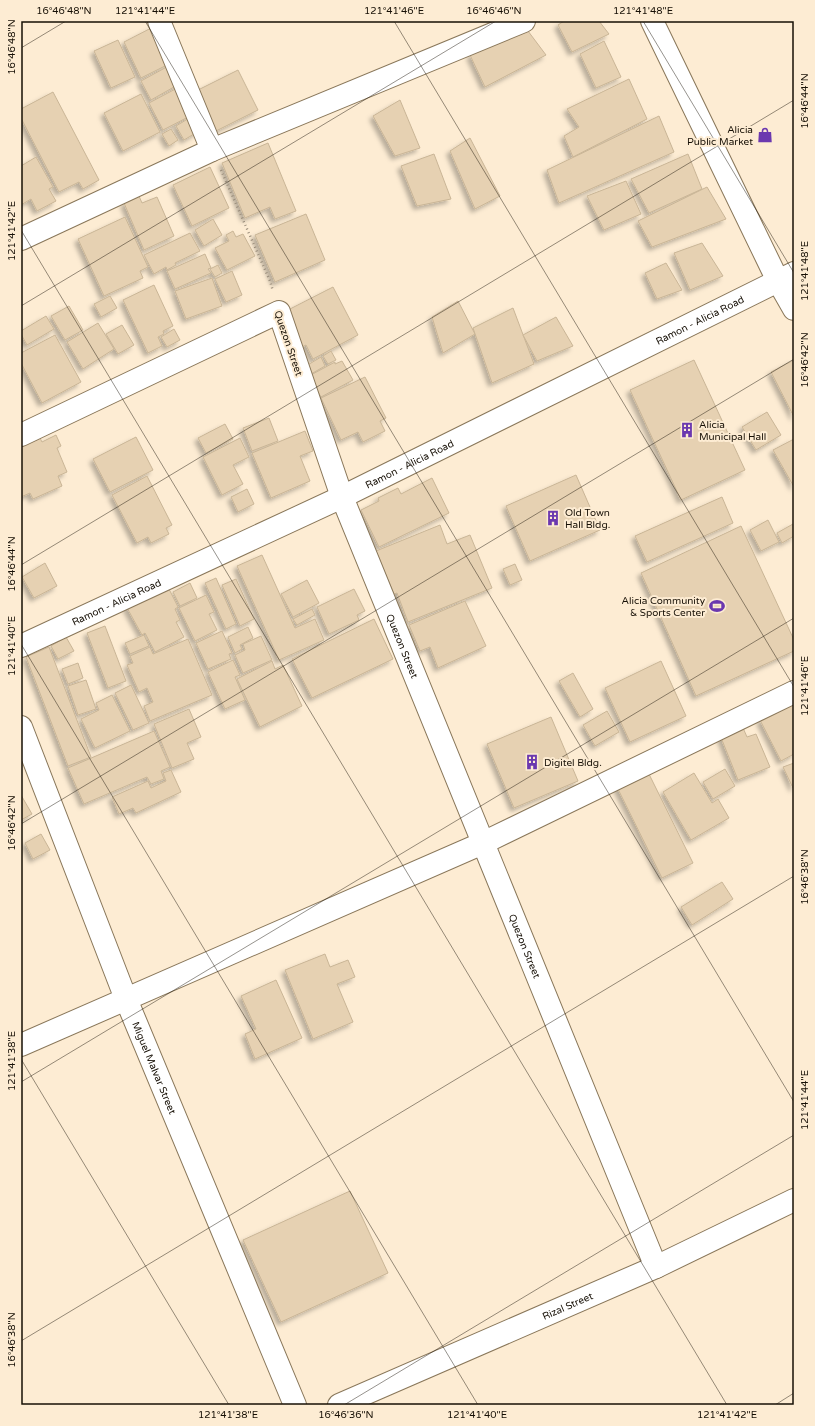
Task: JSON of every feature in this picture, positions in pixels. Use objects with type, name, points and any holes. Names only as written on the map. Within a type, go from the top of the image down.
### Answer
[{"type":"street","points":[[159,21],[212,150]]},
{"type":"street","points":[[21,239],[212,150],[524,21]]},
{"type":"street","points":[[652,21],[786,277],[794,309]]},
{"type":"street","name":"Ramon - Alicia Road","points":[[21,646],[342,497],[786,277]]},
{"type":"street","points":[[21,435],[279,312]]},
{"type":"street","name":"Quezon Street","points":[[279,312],[342,497],[656,1268]]},
{"type":"street","points":[[21,1045],[483,843],[794,692]]},
{"type":"street","name":"Miguel Malvar Street","points":[[21,727],[126,999],[295,1405]]},
{"type":"street","name":"Rizal Street","points":[[339,1405],[656,1268],[794,1200]]},
{"type":"path","name":"Quezon Street","points":[[212,150],[270,281],[279,312]]},
{"type":"building","points":[[564,21],[599,21],[609,34],[572,52],[558,25]]},
{"type":"building","points":[[157,25],[173,62],[141,78],[124,42]]},
{"type":"building","points":[[528,31],[546,55],[485,87],[470,55]]},
{"type":"building","points":[[118,40],[135,77],[111,88],[94,51]]},
{"type":"building","points":[[604,41],[621,77],[596,88],[580,54]]},
{"type":"building","points":[[174,63],[181,83],[151,100],[141,81]]},
{"type":"building","points":[[238,70],[258,110],[210,134],[190,94]]},
{"type":"building","points":[[629,79],[647,119],[573,157],[564,136],[579,127],[567,109]]},
{"type":"building","points":[[181,86],[194,114],[163,130],[149,103]]},
{"type":"building","points":[[53,92],[99,180],[83,189],[79,182],[59,192],[21,118],[21,109]]},
{"type":"building","points":[[141,94],[160,132],[123,151],[104,113]]},
{"type":"building","points":[[400,100],[420,148],[395,156],[373,116]]},
{"type":"building","points":[[659,116],[674,152],[559,203],[547,170]]},
{"type":"building","points":[[191,117],[199,131],[184,140],[176,126]]},
{"type":"building","points":[[171,129],[178,140],[169,146],[162,134]]},
{"type":"building","points":[[470,138],[500,196],[475,209],[450,151]]},
{"type":"building","points":[[268,143],[296,211],[275,219],[270,207],[245,218],[222,163]]},
{"type":"building","points":[[434,154],[451,199],[417,206],[401,166]]},
{"type":"building","points":[[688,154],[702,189],[649,213],[631,179]]},
{"type":"building","points":[[36,157],[53,187],[49,189],[56,201],[37,211],[31,199],[21,205],[21,166]]},
{"type":"building","points":[[210,167],[229,208],[192,226],[173,185]]},
{"type":"building","points":[[626,181],[641,214],[604,230],[587,196]]},
{"type":"building","points":[[707,187],[726,219],[652,247],[638,221]]},
{"type":"building","points":[[139,196],[142,203],[157,197],[174,236],[144,250],[124,203]]},
{"type":"building","points":[[306,214],[325,260],[275,282],[255,235]]},
{"type":"building","points":[[125,217],[148,267],[140,271],[143,278],[104,296],[78,239]]},
{"type":"building","points":[[213,219],[222,235],[204,246],[195,230]]},
{"type":"building","points":[[233,231],[236,237],[243,234],[255,256],[227,270],[215,248],[229,241],[226,235]]},
{"type":"building","points":[[190,233],[200,251],[175,263],[176,265],[167,270],[166,267],[154,274],[144,255]]},
{"type":"building","points":[[702,243],[723,276],[690,290],[674,253]]},
{"type":"building","points":[[205,254],[211,268],[208,269],[211,273],[175,289],[167,271]]},
{"type":"building","points":[[666,263],[682,290],[657,299],[645,273]]},
{"type":"building","points":[[218,265],[222,273],[215,277],[210,269]]},
{"type":"building","points":[[232,271],[242,295],[226,302],[215,279]]},
{"type":"building","points":[[212,278],[222,306],[186,319],[175,291]]},
{"type":"building","points":[[154,285],[173,326],[163,331],[164,334],[158,337],[162,346],[148,353],[123,300]]},
{"type":"building","points":[[333,287],[358,335],[313,359],[306,345],[300,348],[288,310]]},
{"type":"building","points":[[110,296],[117,308],[101,317],[94,304]]},
{"type":"building","points":[[458,301],[475,334],[443,353],[432,317]]},
{"type":"building","points":[[69,306],[83,330],[65,340],[51,316]]},
{"type":"building","points":[[513,308],[534,364],[492,383],[473,328]]},
{"type":"building","points":[[46,316],[54,329],[27,345],[21,331]]},
{"type":"building","points":[[556,317],[573,346],[537,361],[523,335]]},
{"type":"building","points":[[98,323],[114,349],[83,369],[67,342]]},
{"type":"building","points":[[122,325],[134,345],[118,354],[106,334]]},
{"type":"building","points":[[174,329],[180,340],[167,347],[161,337]]},
{"type":"building","points":[[55,335],[81,382],[42,403],[21,363],[21,353]]},
{"type":"building","points":[[331,351],[336,360],[328,364],[323,356]]},
{"type":"building","points":[[321,357],[325,366],[311,374],[306,366]]},
{"type":"building","name":"Alicia Municipal Hall","points":[[694,360],[745,470],[681,500],[630,390]]},
{"type":"building","points":[[794,360],[794,417],[771,372]]},
{"type":"building","points":[[342,361],[353,380],[321,397],[309,376],[335,362],[335,364]]},
{"type":"building","points":[[365,377],[386,418],[380,421],[385,431],[363,442],[358,432],[341,440],[321,398]]},
{"type":"building","points":[[767,412],[781,435],[756,450],[742,427]]},
{"type":"building","points":[[269,418],[278,441],[252,451],[243,428]]},
{"type":"building","points":[[225,424],[233,439],[206,453],[198,438]]},
{"type":"building","points":[[305,431],[313,451],[300,456],[310,481],[271,498],[252,453]]},
{"type":"building","points":[[56,435],[61,446],[57,448],[67,472],[58,476],[62,486],[33,499],[30,493],[21,497],[21,447],[40,438],[42,442]]},
{"type":"building","points":[[136,437],[153,470],[110,492],[93,459]]},
{"type":"building","points":[[240,438],[249,457],[233,465],[243,484],[222,495],[203,457]]},
{"type":"building","points":[[794,439],[794,487],[773,450]]},
{"type":"building","name":"Old Town Hall Bldg.","points":[[576,475],[600,530],[530,561],[506,506]]},
{"type":"building","points":[[147,476],[172,525],[166,528],[169,534],[151,543],[148,537],[137,543],[112,495]]},
{"type":"building","points":[[432,478],[449,513],[379,547],[361,510],[379,501],[378,498],[398,488],[401,494]]},
{"type":"building","points":[[247,489],[254,504],[238,512],[231,497]]},
{"type":"building","points":[[722,497],[733,523],[647,562],[635,536]]},
{"type":"building","points":[[768,520],[779,542],[761,551],[750,530]]},
{"type":"building","points":[[793,524],[794,536],[782,543],[777,533]]},
{"type":"building","points":[[440,525],[447,544],[470,535],[492,588],[408,622],[397,593],[394,594],[376,551]]},
{"type":"building","name":"Alicia Community & Sports Center","points":[[741,526],[794,640],[794,651],[696,696],[641,573]]},
{"type":"building","points":[[262,555],[295,628],[315,619],[324,640],[279,660],[237,566]]},
{"type":"building","points":[[45,563],[57,586],[34,598],[22,577]]},
{"type":"building","points":[[515,564],[522,580],[510,585],[503,569]]},
{"type":"building","points":[[216,578],[236,624],[226,629],[205,583]]},
{"type":"building","points":[[236,579],[254,619],[240,626],[222,585]]},
{"type":"building","points":[[307,580],[319,603],[293,617],[281,594]]},
{"type":"building","points":[[190,583],[197,598],[180,606],[173,592]]},
{"type":"building","points":[[167,585],[178,607],[175,609],[180,620],[176,622],[184,637],[155,652],[145,633],[142,635],[126,606]]},
{"type":"building","points":[[354,589],[365,611],[357,615],[359,620],[329,634],[317,607]]},
{"type":"building","points":[[206,595],[214,612],[209,614],[217,630],[195,641],[179,608]]},
{"type":"building","points":[[465,601],[486,646],[438,668],[430,647],[420,651],[409,625]]},
{"type":"building","points":[[312,609],[315,615],[297,625],[293,619]]},
{"type":"building","points":[[374,619],[393,659],[312,698],[292,659]]},
{"type":"building","points":[[105,626],[126,681],[108,688],[87,633]]},
{"type":"building","points":[[248,627],[253,638],[240,645],[242,649],[235,653],[228,637]]},
{"type":"building","points":[[222,631],[232,653],[229,654],[231,659],[208,669],[196,643]]},
{"type":"building","points":[[144,635],[149,646],[130,654],[125,643]]},
{"type":"building","points":[[261,636],[272,660],[243,673],[235,655],[245,650],[243,644]]},
{"type":"building","points":[[66,637],[74,651],[58,659],[51,646]]},
{"type":"building","points":[[188,639],[212,695],[150,721],[144,706],[153,702],[147,688],[139,692],[127,665],[133,663],[130,656],[150,647],[153,654]]},
{"type":"building","points":[[49,647],[91,757],[68,766],[26,657]]},
{"type":"building","points":[[233,660],[240,675],[235,677],[245,700],[225,709],[208,672]]},
{"type":"building","points":[[272,661],[275,669],[283,665],[302,706],[260,727],[237,679]]},
{"type":"building","points":[[661,661],[686,716],[630,742],[605,688]]},
{"type":"building","points":[[78,663],[83,678],[68,684],[62,669]]},
{"type":"building","points":[[573,673],[593,709],[580,717],[559,681]]},
{"type":"building","points":[[86,680],[96,709],[78,715],[68,686]]},
{"type":"building","points":[[131,685],[149,723],[133,730],[115,693]]},
{"type":"building","points":[[112,695],[130,731],[95,748],[81,719],[99,710],[96,703]]},
{"type":"building","points":[[792,703],[794,706],[794,754],[781,761],[760,720]]},
{"type":"building","points":[[189,709],[201,737],[187,743],[194,759],[172,768],[154,724]]},
{"type":"building","points":[[607,711],[619,732],[595,746],[583,725]]},
{"type":"building","name":"Digitel Bldg.","points":[[551,717],[578,781],[514,808],[487,744]]},
{"type":"building","points":[[740,721],[747,737],[756,734],[770,767],[738,780],[718,730]]},
{"type":"building","points":[[154,731],[170,767],[161,771],[164,779],[151,784],[147,777],[84,804],[68,768]]},
{"type":"building","points":[[794,763],[794,787],[793,788],[783,767]]},
{"type":"building","points":[[646,768],[693,863],[662,878],[615,783]]},
{"type":"building","points":[[725,769],[735,786],[713,799],[703,782]]},
{"type":"building","points":[[171,770],[181,792],[136,813],[133,808],[119,814],[112,797],[148,781],[151,788],[166,781],[163,773]]},
{"type":"building","points":[[694,773],[712,803],[718,799],[729,818],[691,840],[663,792]]},
{"type":"building","points":[[21,795],[32,814],[21,820]]},
{"type":"building","points":[[41,834],[50,850],[33,859],[25,843]]},
{"type":"building","points":[[722,882],[733,899],[692,925],[681,907]]},
{"type":"building","points":[[325,954],[330,967],[348,960],[355,977],[337,984],[353,1022],[313,1039],[285,970]]},
{"type":"building","points":[[276,980],[302,1038],[255,1059],[245,1034],[256,1029],[241,996]]},
{"type":"building","points":[[350,1191],[388,1273],[281,1322],[243,1240]]},
{"type":"place","name":"Alicia Public Market","points":[[765,135]]},
{"type":"place","name":"Alicia Municipal Hall","points":[[687,430]]},
{"type":"place","name":"Old Town Hall Bldg.","points":[[553,518]]},
{"type":"place","name":"Alicia Community & Sports Center","points":[[717,606]]},
{"type":"place","name":"Digitel Bldg.","points":[[532,762]]}]
